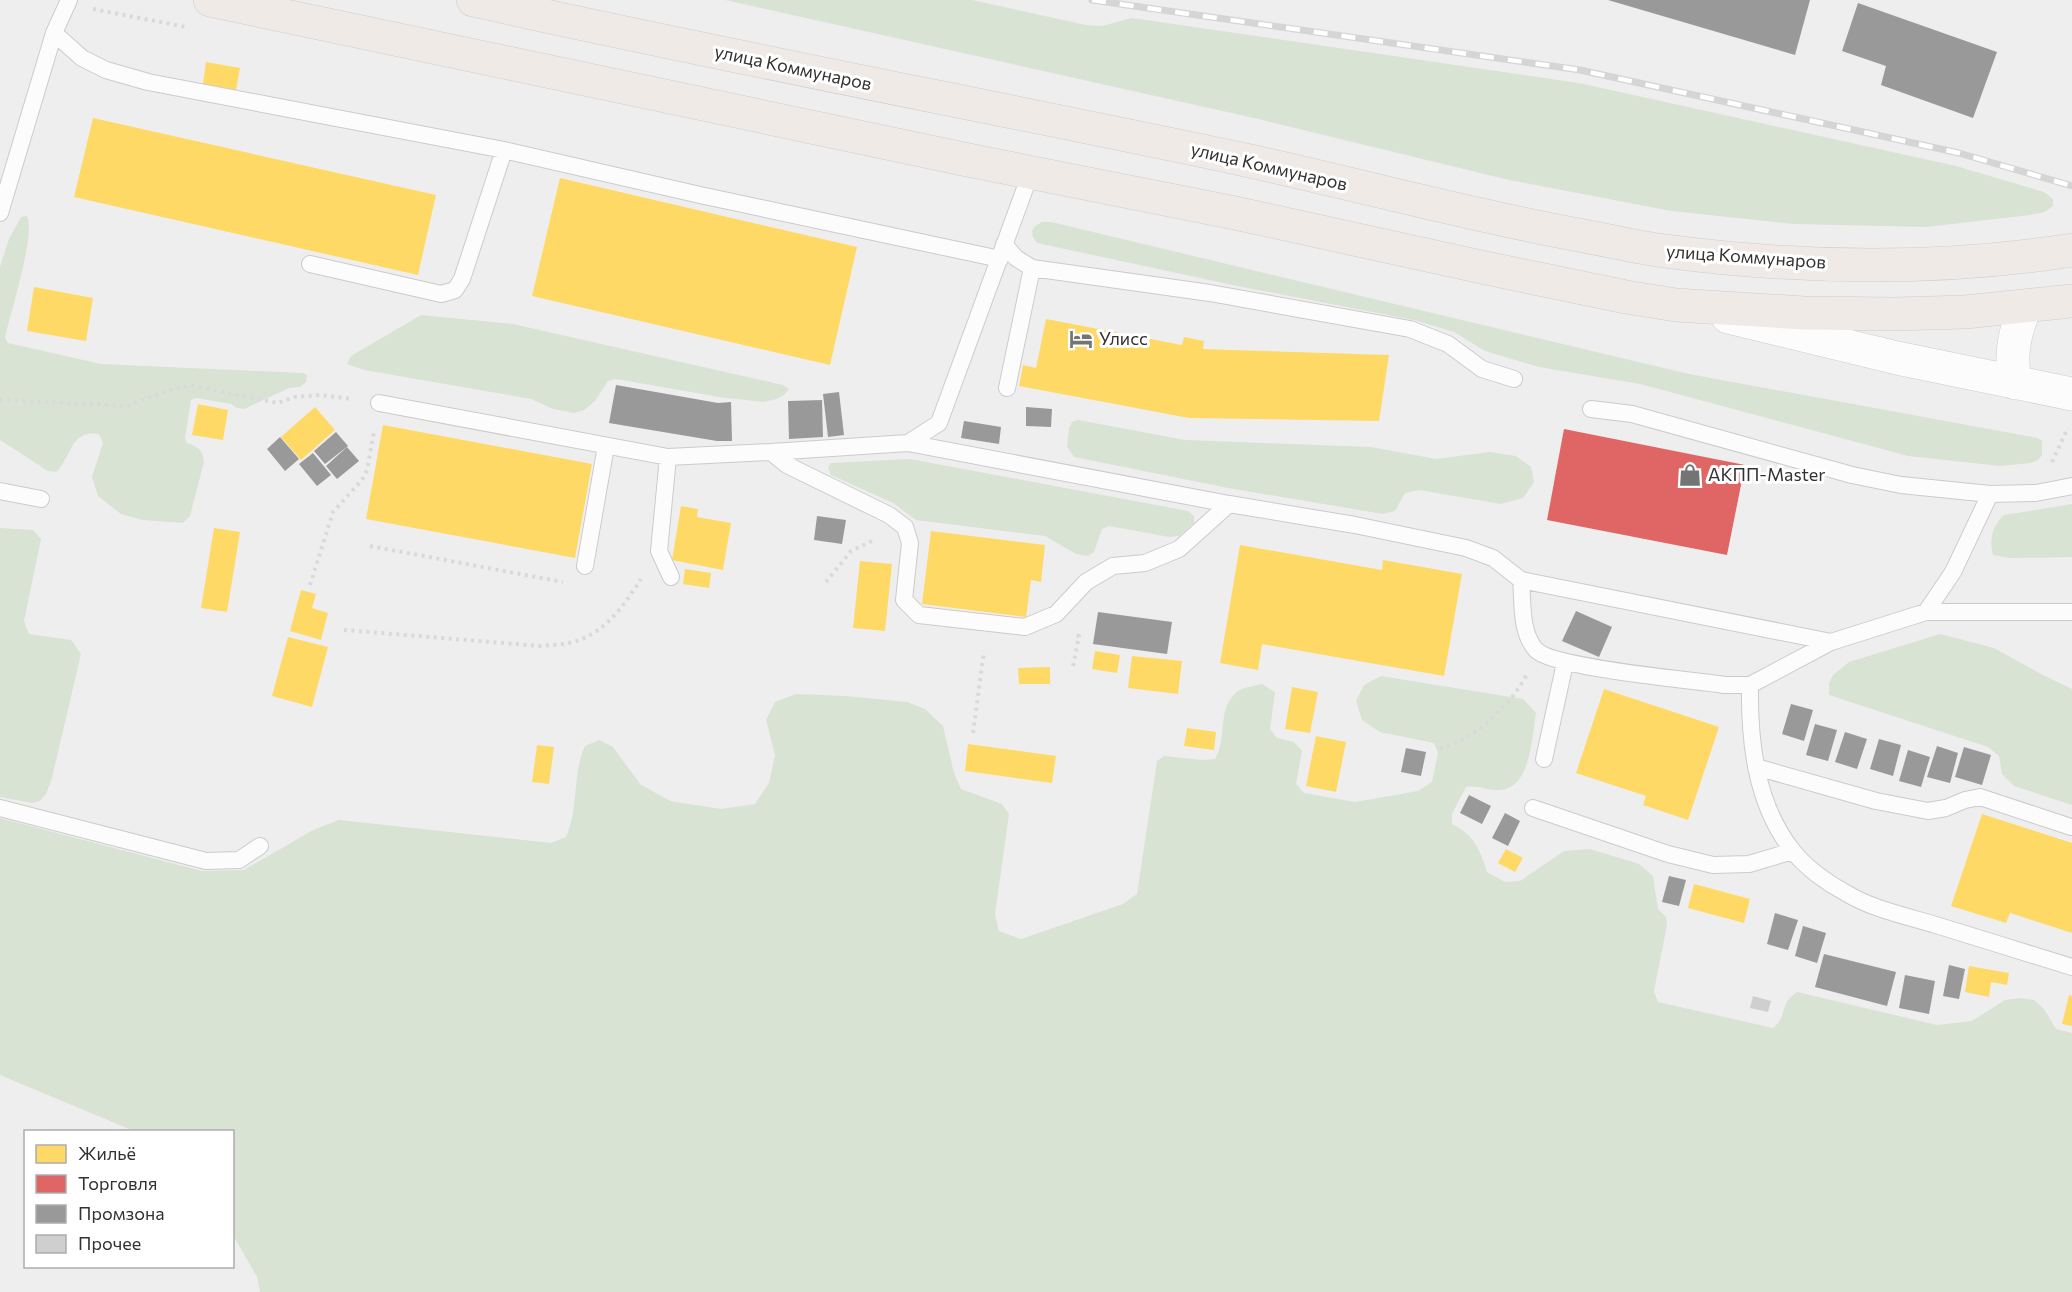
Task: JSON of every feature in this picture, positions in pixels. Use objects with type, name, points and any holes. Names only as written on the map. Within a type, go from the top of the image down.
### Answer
[{"type":"highway","points":[[210,0],[1626,297],[1676,305],[1804,313],[1894,314],[1965,312],[2072,301]]},
{"type":"highway","name":"улица Коммунаров","points":[[473,0],[1244,160],[1500,221],[1662,251],[1784,263],[1926,265],[2016,258],[2072,250]]},
{"type":"main road","points":[[1676,305],[1897,358],[2072,394]]},
{"type":"main road","points":[[2014,383],[2013,342],[2026,306]]},
{"type":"lane","points":[[0,213],[54,33],[69,0]]},
{"type":"lane","points":[[54,33],[82,58],[106,70],[148,82],[504,150],[700,195],[1002,251],[1032,268],[1210,293],[1410,329],[1448,344],[1482,369],[1514,379]]},
{"type":"lane","points":[[310,264],[441,294],[455,290],[462,279],[504,150]]},
{"type":"lane","points":[[908,443],[939,423],[1031,172]]},
{"type":"lane","points":[[1007,388],[1032,268]]},
{"type":"lane","points":[[379,403],[668,457],[908,443],[1229,504],[1355,525],[1466,548],[1494,558],[1521,580],[1831,642]]},
{"type":"lane","points":[[1591,409],[1632,414],[1852,475],[1901,485],[1990,494],[2036,493],[2072,486]]},
{"type":"lane","points":[[585,566],[606,446]]},
{"type":"lane","points":[[771,452],[787,465],[889,515],[905,527],[910,543],[904,600],[919,615],[1025,627],[1056,614],[1086,582],[1113,566],[1145,562],[1179,549],[1229,504]]},
{"type":"lane","points":[[668,457],[659,551],[670,577]]},
{"type":"lane","points":[[0,491],[41,499]]},
{"type":"lane","points":[[1926,612],[1953,572],[1990,494]]},
{"type":"lane","points":[[1521,580],[1525,628],[1529,640],[1538,652],[1565,663],[1725,685],[1750,685],[1831,642],[1926,612],[2072,612]]},
{"type":"lane","points":[[1544,759],[1565,663]]},
{"type":"lane","points":[[1750,685],[1750,720],[1756,767],[1770,813],[1792,851],[1819,876],[1847,894],[1887,910],[2072,967]]},
{"type":"lane","points":[[1756,767],[1876,801],[1928,811],[1980,797],[2071,827]]},
{"type":"lane","points":[[0,808],[206,861],[239,860],[261,846]]},
{"type":"lane","points":[[1533,808],[1668,854],[1713,865],[1749,864],[1792,851]]},
{"type":"path","points":[[0,400],[128,406],[174,388],[193,386],[278,403],[295,397],[320,395],[379,403],[367,470],[362,480],[333,512],[310,585]]},
{"type":"path","points":[[2036,493],[2072,419]]},
{"type":"path","points":[[825,582],[851,551],[905,527]]},
{"type":"path","points":[[370,546],[562,582],[578,576],[585,566]]},
{"type":"path","points":[[344,630],[540,646],[570,643],[599,630],[622,609],[659,551]]},
{"type":"path","points":[[1440,749],[1472,734],[1501,711],[1518,692],[1538,652]]},
{"type":"path","points":[[973,733],[982,663]]},
{"type":"green space","points":[[725,0],[972,0],[1086,25],[1102,26],[1132,18],[1579,83],[1956,166],[2044,192],[2053,199],[2053,206],[2045,212],[2030,215],[1926,227],[1793,224],[1671,211],[1509,180],[1254,118]]},
{"type":"green space","points":[[27,216],[28,239],[5,338],[8,343],[101,364],[307,375],[306,382],[300,387],[289,388],[244,409],[231,404],[196,398],[191,400],[185,438],[187,443],[201,452],[204,462],[190,516],[183,523],[142,520],[121,514],[98,496],[92,477],[103,443],[99,434],[89,434],[77,440],[56,472],[48,471],[0,440],[0,267],[9,239],[21,217]]},
{"type":"green space","points":[[1042,222],[1051,222],[1689,374],[2038,438],[2042,441],[2042,455],[2031,463],[2000,466],[1908,456],[1640,384],[1539,367],[1485,351],[1454,332],[1414,320],[1242,287],[1037,243],[1032,231]]},
{"type":"green space","points":[[421,315],[513,324],[783,385],[789,389],[777,399],[763,402],[719,397],[616,379],[608,381],[595,401],[584,410],[574,413],[553,409],[531,399],[364,370],[347,364],[351,356]]},
{"type":"green space","points":[[1078,420],[1185,440],[1371,447],[1436,459],[1490,452],[1516,456],[1531,467],[1534,482],[1523,498],[1501,504],[1419,490],[1405,493],[1395,511],[1383,514],[1228,488],[1074,457],[1067,447],[1069,428],[1072,422]]},
{"type":"green space","points":[[910,459],[1188,511],[1194,516],[1194,523],[1179,536],[1169,537],[1109,526],[1102,529],[1094,552],[1088,556],[1076,554],[1045,536],[916,520],[893,503],[831,475],[828,467],[831,463]]},
{"type":"green space","points":[[2072,504],[2072,557],[2009,558],[1993,555],[1991,544],[1993,534],[2004,515]]},
{"type":"green space","points":[[0,528],[33,530],[41,539],[24,621],[29,634],[71,640],[81,654],[52,778],[46,794],[40,801],[32,803],[0,797]]},
{"type":"green space","points":[[1940,634],[1994,648],[2072,689],[2072,805],[2014,786],[2002,774],[1999,756],[1988,747],[1829,695],[1829,683],[1833,675],[1849,662]]},
{"type":"green space","points":[[1381,676],[1523,699],[1536,713],[1528,759],[1518,780],[1510,787],[1500,790],[1466,787],[1452,814],[1452,824],[1471,838],[1482,856],[1487,872],[1505,882],[1520,881],[1564,851],[1590,849],[1639,864],[1653,876],[1658,909],[1666,917],[1667,925],[1654,991],[1658,1002],[1773,1028],[1781,1019],[1787,1001],[1797,992],[1937,1025],[1972,1021],[2005,1000],[2021,998],[2034,1000],[2044,1009],[2056,1029],[2072,1033],[2072,1292],[260,1292],[257,1277],[234,1237],[234,1130],[132,1130],[0,1075],[0,818],[202,871],[244,870],[313,830],[339,820],[551,843],[566,837],[573,814],[581,757],[585,746],[599,740],[613,747],[640,784],[670,801],[721,809],[755,804],[769,783],[775,755],[766,720],[775,702],[796,694],[907,702],[925,709],[943,726],[954,773],[961,789],[1002,804],[1009,814],[995,914],[999,931],[1021,939],[1123,904],[1137,894],[1157,761],[1164,756],[1215,759],[1221,742],[1227,705],[1231,698],[1243,688],[1262,684],[1275,692],[1270,729],[1277,738],[1294,742],[1302,751],[1296,784],[1304,793],[1355,802],[1418,791],[1432,782],[1438,753],[1434,743],[1380,732],[1362,720],[1356,701],[1364,685]]},
{"type":"building: Жильё","points":[[206,62],[240,68],[236,90],[203,84]]},
{"type":"building: Жильё","points":[[93,118],[436,195],[418,275],[74,197]]},
{"type":"building: Жильё","points":[[560,178],[857,247],[830,365],[532,296]]},
{"type":"building: Жильё","points":[[34,287],[93,298],[86,341],[27,331]]},
{"type":"building: Жильё","points":[[1046,319],[1182,345],[1184,337],[1204,341],[1203,349],[1389,355],[1379,421],[1189,418],[1019,386],[1023,365],[1036,368]]},
{"type":"building: Жильё","points":[[198,404],[228,410],[223,440],[192,435]]},
{"type":"building: Жильё","points":[[315,407],[335,430],[301,460],[281,437]]},
{"type":"building: Жильё","points":[[383,425],[592,464],[575,558],[366,519]]},
{"type":"building: Жильё","points":[[681,506],[698,509],[697,517],[731,523],[723,570],[672,560]]},
{"type":"building: Жильё","points":[[214,528],[240,532],[227,612],[201,608]]},
{"type":"building: Жильё","points":[[931,531],[1045,545],[1041,582],[1031,580],[1026,617],[922,604]]},
{"type":"building: Жильё","points":[[1240,545],[1382,570],[1383,560],[1462,574],[1444,676],[1262,644],[1258,670],[1220,663]]},
{"type":"building: Жильё","points":[[860,561],[892,564],[885,631],[853,628]]},
{"type":"building: Жильё","points":[[685,569],[711,573],[709,588],[683,584]]},
{"type":"building: Жильё","points":[[301,590],[316,594],[312,608],[328,613],[321,640],[290,631]]},
{"type":"building: Жильё","points":[[288,637],[328,647],[312,707],[272,696]]},
{"type":"building: Жильё","points":[[1095,651],[1120,655],[1117,673],[1092,669]]},
{"type":"building: Жильё","points":[[1132,656],[1182,661],[1178,694],[1128,688]]},
{"type":"building: Жильё","points":[[1050,667],[1050,684],[1019,684],[1018,668]]},
{"type":"building: Жильё","points":[[1292,687],[1318,692],[1310,733],[1285,729]]},
{"type":"building: Жильё","points":[[1604,689],[1719,727],[1688,820],[1643,805],[1646,796],[1576,773]]},
{"type":"building: Жильё","points":[[1187,728],[1216,732],[1214,750],[1184,746]]},
{"type":"building: Жильё","points":[[1316,736],[1346,742],[1336,792],[1306,786]]},
{"type":"building: Жильё","points":[[968,744],[1056,756],[1052,783],[965,771]]},
{"type":"building: Жильё","points":[[537,745],[554,747],[549,784],[532,782]]},
{"type":"building: Жильё","points":[[1982,814],[2072,843],[2072,933],[2010,913],[2006,923],[1951,906]]},
{"type":"building: Жильё","points":[[1506,849],[1523,858],[1515,872],[1498,863]]},
{"type":"building: Жильё","points":[[1694,884],[1750,899],[1744,923],[1688,908]]},
{"type":"building: Жильё","points":[[1969,966],[2009,973],[2007,985],[1991,982],[1989,997],[1965,992]]},
{"type":"building: Жильё","points":[[2069,995],[2072,996],[2072,1026],[2062,1024]]},
{"type":"building: Торговля","points":[[1564,429],[1745,465],[1727,555],[1547,520]]},
{"type":"building: Промзона","points":[[1608,0],[1810,0],[1795,55]]},
{"type":"building: Промзона","points":[[1858,3],[1997,52],[1973,118],[1881,85],[1886,66],[1842,51]]},
{"type":"building: Промзона","points":[[616,385],[718,403],[731,402],[732,441],[717,441],[609,423]]},
{"type":"building: Промзона","points":[[839,392],[844,435],[828,437],[823,394]]},
{"type":"building: Промзона","points":[[822,400],[823,437],[789,439],[788,401]]},
{"type":"building: Промзона","points":[[1026,407],[1052,409],[1051,427],[1026,426]]},
{"type":"building: Промзона","points":[[964,421],[1001,427],[999,444],[961,438]]},
{"type":"building: Промзона","points":[[336,432],[348,446],[325,464],[314,451]]},
{"type":"building: Промзона","points":[[280,437],[299,459],[285,471],[267,449]]},
{"type":"building: Промзона","points":[[347,447],[359,461],[337,479],[326,466]]},
{"type":"building: Промзона","points":[[313,453],[331,475],[317,486],[299,464]]},
{"type":"building: Промзона","points":[[817,516],[846,520],[842,544],[814,540]]},
{"type":"building: Промзона","points":[[1576,611],[1612,627],[1599,657],[1562,641]]},
{"type":"building: Промзона","points":[[1098,612],[1172,622],[1167,654],[1093,644]]},
{"type":"building: Промзона","points":[[1791,704],[1813,710],[1804,741],[1782,734]]},
{"type":"building: Промзона","points":[[1815,724],[1837,730],[1828,761],[1806,755]]},
{"type":"building: Промзона","points":[[1845,732],[1867,739],[1857,769],[1835,762]]},
{"type":"building: Промзона","points":[[1879,739],[1901,745],[1893,776],[1870,769]]},
{"type":"building: Промзона","points":[[1937,746],[1958,753],[1950,783],[1927,777]]},
{"type":"building: Промзона","points":[[1964,747],[1991,755],[1982,785],[1955,777]]},
{"type":"building: Промзона","points":[[1406,748],[1426,752],[1421,776],[1401,772]]},
{"type":"building: Промзона","points":[[1908,750],[1930,757],[1921,787],[1899,781]]},
{"type":"building: Промзона","points":[[1469,795],[1491,806],[1482,824],[1460,813]]},
{"type":"building: Промзона","points":[[1505,813],[1520,821],[1508,846],[1492,838]]},
{"type":"building: Промзона","points":[[1669,876],[1686,880],[1679,906],[1662,902]]},
{"type":"building: Промзона","points":[[1775,913],[1798,920],[1788,950],[1767,944]]},
{"type":"building: Промзона","points":[[1803,926],[1826,933],[1817,963],[1795,956]]},
{"type":"building: Промзона","points":[[1824,954],[1896,972],[1887,1006],[1815,987]]},
{"type":"building: Промзона","points":[[1949,965],[1965,969],[1959,999],[1943,996]]},
{"type":"building: Промзона","points":[[1905,975],[1935,981],[1929,1014],[1899,1008]]},
{"type":"building: Прочее","points":[[1753,996],[1771,1001],[1768,1012],[1750,1008]]},
{"type":"railway","points":[[1092,0],[1580,70],[1959,153],[2072,186]]},
{"type":"place","name":"Улисс","points":[[1081,339]]},
{"type":"place","name":"АКПП-Master","points":[[1690,475]]}]
